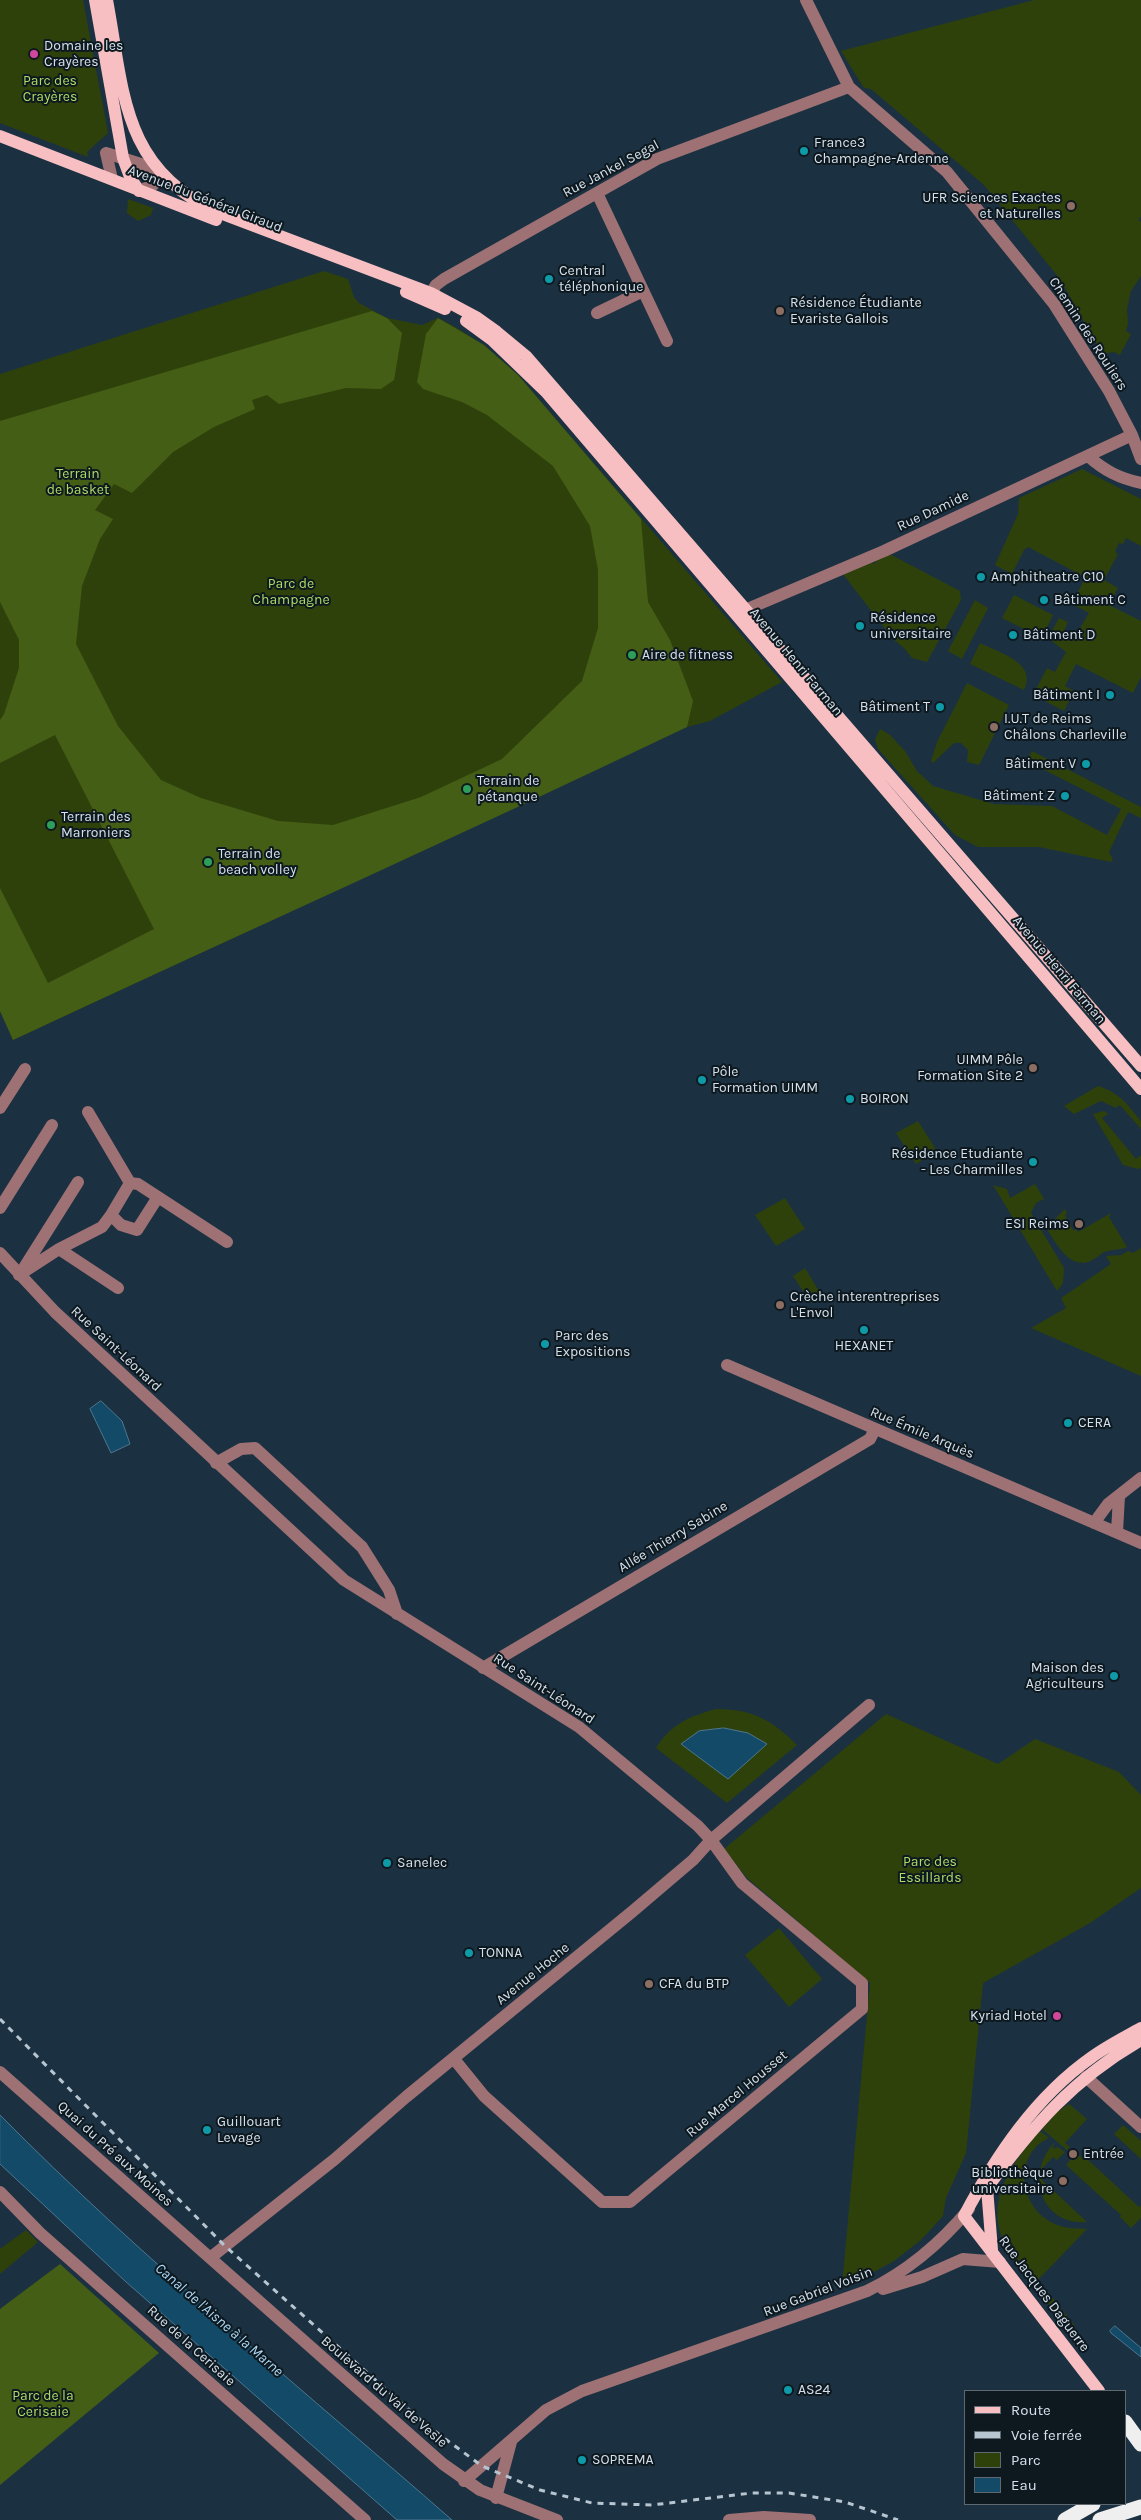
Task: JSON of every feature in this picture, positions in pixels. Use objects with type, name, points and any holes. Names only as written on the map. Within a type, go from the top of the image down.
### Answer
[{"type":"highway","points":[[1126,2423],[1141,2444]]},
{"type":"highway","points":[[1065,2520],[1091,2505]]},
{"type":"highway","points":[[1100,2520],[1141,2507]]},
{"type":"main road","points":[[95,0],[123,158],[130,177],[139,191]]},
{"type":"main road","name":"Avenue du Général Giraud","points":[[107,0],[132,127],[160,172],[187,196],[217,212],[431,293],[447,301]]},
{"type":"main road","name":"Avenue du Général Giraud","points":[[0,136],[400,290]]},
{"type":"main road","name":"Avenue Henri Farman","points":[[400,290],[444,308],[472,325],[523,368],[547,393],[1141,1089]]},
{"type":"main road","name":"Avenue Henri Farman","points":[[447,301],[498,332],[526,356],[1141,1066]]},
{"type":"main road","name":"Rue Gabriel Voisin","points":[[964,2216],[980,2187],[1018,2129],[1041,2102],[1092,2057],[1141,2028]]},
{"type":"main road","points":[[992,2250],[987,2188],[1036,2124],[1060,2099],[1086,2077],[1141,2040]]},
{"type":"main road","name":"Rue Jacques Daguerre","points":[[964,2216],[1098,2390]]},
{"type":"street","points":[[806,0],[849,87]]},
{"type":"street","name":"Rue Jankel Segal","points":[[431,293],[436,284],[444,279],[657,159],[849,87]]},
{"type":"street","name":"Chemin des Rouliers","points":[[849,87],[947,172],[1054,304],[1109,391],[1132,435],[1141,459]]},
{"type":"street","points":[[112,179],[106,153],[160,172],[154,185],[139,191]]},
{"type":"street","points":[[597,193],[667,341]]},
{"type":"street","points":[[597,312],[643,291]]},
{"type":"street","name":"Rue Damide","points":[[745,610],[865,559],[1132,435]]},
{"type":"street","points":[[1088,456],[1103,470],[1121,478],[1141,483]]},
{"type":"street","points":[[0,1108],[25,1069]]},
{"type":"street","points":[[88,1112],[130,1183]]},
{"type":"street","points":[[0,1208],[52,1126]]},
{"type":"street","points":[[20,1275],[78,1182]]},
{"type":"street","points":[[130,1183],[138,1184],[228,1242]]},
{"type":"street","points":[[20,1275],[59,1249],[102,1227],[130,1183]]},
{"type":"street","points":[[111,1215],[121,1225],[137,1230],[158,1197]]},
{"type":"street","points":[[59,1249],[118,1288]]},
{"type":"street","name":"Rue Saint-Léonard","points":[[0,1253],[55,1312],[344,1580],[579,1727],[711,1840]]},
{"type":"street","name":"Rue Émile Arquès","points":[[727,1365],[1141,1543]]},
{"type":"street","name":"Allée Thierry Sabine","points":[[483,1668],[870,1439],[875,1429]]},
{"type":"street","points":[[216,1462],[241,1449],[255,1448],[362,1546],[389,1590],[397,1614]]},
{"type":"street","points":[[1100,1525],[1108,1504],[1141,1478]]},
{"type":"street","points":[[1117,1532],[1119,1496]]},
{"type":"street","name":"Avenue Hoche","points":[[210,2258],[285,2200],[634,1911],[693,1860],[711,1840],[869,1705]]},
{"type":"street","name":"Rue Marcel Housset","points":[[454,2060],[484,2096],[602,2202],[630,2202],[862,2009],[862,1983],[742,1883],[711,1840]]},
{"type":"street","name":"Quai du Pré aux Moines","points":[[0,2072],[210,2258]]},
{"type":"street","points":[[1086,2077],[1141,2127]]},
{"type":"street","points":[[964,2216],[987,2188]]},
{"type":"street","name":"Rue de la Cerisaie","points":[[0,2192],[40,2233],[365,2520]]},
{"type":"street","name":"Rue Gabriel Voisin","points":[[464,2481],[546,2410],[582,2391],[845,2301],[903,2271],[924,2256],[964,2216]]},
{"type":"street","name":"Boulevard du Val de Vesle","points":[[210,2258],[415,2441],[464,2481],[496,2498],[557,2520]]},
{"type":"street","points":[[845,2301],[922,2277],[962,2259],[1000,2262]]},
{"type":"street","name":"Rue Gabriel Voisin","points":[[496,2498],[506,2455],[512,2440]]},
{"type":"street","points":[[729,2520],[764,2517],[810,2520]]},
{"type":"green space","name":"Parc des Crayères","points":[[0,0],[83,0],[108,133],[87,152],[88,157],[0,123]]},
{"type":"green space","name":"UFR Sciences Exactes et Naturelles","points":[[1034,0],[1141,0],[1141,216],[1139,220],[1141,222],[1141,276],[1131,291],[1127,309],[1128,324],[1126,331],[1131,334],[1120,355],[1114,352],[1102,354],[1060,279],[984,185],[871,89],[864,88],[841,51]]},
{"type":"green space","points":[[128,199],[153,208],[151,215],[138,221],[127,213]]},
{"type":"green space","name":"Parc de Champagne","points":[[324,271],[348,279],[354,297],[359,303],[387,318],[422,325],[438,318],[490,351],[518,375],[782,682],[710,721],[687,727],[13,1040],[0,1011],[0,374]]},
{"type":"green space","name":"Terrain de basket","points":[[372,311],[387,318],[402,333],[394,380],[381,389],[346,388],[279,404],[267,395],[252,400],[255,409],[214,427],[173,452],[132,493],[114,484],[95,510],[113,519],[100,539],[82,586],[76,644],[118,726],[161,780],[201,798],[278,821],[333,825],[421,797],[502,759],[582,681],[598,628],[598,570],[590,526],[553,466],[487,415],[462,402],[423,389],[417,382],[426,334],[438,318],[484,345],[518,375],[641,519],[648,602],[670,640],[693,701],[687,727],[13,1040],[0,1011],[0,888],[48,983],[154,929],[55,735],[0,763],[0,720],[4,714],[19,668],[19,640],[0,602],[0,421]]},
{"type":"green space","points":[[1082,469],[1141,499],[1141,546],[1126,538],[1123,544],[1119,543],[1115,552],[1118,554],[1104,580],[1118,588],[1109,605],[1141,621],[1141,677],[1133,693],[1076,664],[1065,686],[1074,691],[1064,711],[1033,695],[1047,668],[1055,672],[1066,652],[1048,638],[1059,618],[1068,622],[1063,633],[1074,638],[1089,613],[1072,604],[1084,580],[1083,576],[1028,547],[1024,550],[1012,574],[995,565],[1018,514],[1019,498]]},
{"type":"green space","points":[[884,551],[960,591],[961,600],[927,662],[912,658],[893,639],[839,569],[865,559],[874,564]]},
{"type":"green space","points":[[1014,595],[1053,615],[1042,638],[1002,618]]},
{"type":"green space","points":[[975,600],[988,608],[962,659],[948,651]]},
{"type":"green space","points":[[980,643],[1006,655],[1022,666],[1026,673],[1027,681],[1024,690],[970,664]]},
{"type":"green space","points":[[967,683],[1009,705],[979,765],[967,762],[968,750],[961,743],[954,743],[933,763],[931,761],[937,742]]},
{"type":"green space","points":[[880,729],[889,734],[905,751],[917,771],[933,786],[994,804],[1052,806],[1107,835],[1121,809],[1027,761],[1032,751],[1141,807],[1141,818],[1128,812],[1109,852],[1113,859],[1111,862],[1039,847],[978,847],[955,835],[878,749],[875,740]]},
{"type":"green space","points":[[1098,1086],[1122,1099],[1141,1121],[1141,1129],[1120,1105],[1116,1108],[1101,1101],[1074,1114],[1064,1106]]},
{"type":"green space","points":[[1104,1111],[1108,1114],[1102,1118],[1136,1159],[1141,1155],[1141,1168],[1123,1165],[1093,1114]]},
{"type":"green space","points":[[918,1121],[937,1151],[916,1164],[896,1133]]},
{"type":"green space","points":[[1035,1184],[1044,1199],[1036,1203],[1031,1213],[1064,1268],[1063,1283],[1057,1291],[993,1185],[1007,1189],[1010,1198]]},
{"type":"green space","points":[[785,1198],[805,1229],[776,1246],[755,1215]]},
{"type":"green space","points":[[1065,1209],[1067,1213],[1065,1215],[1073,1230],[1076,1229],[1078,1232],[1111,1213],[1109,1217],[1127,1247],[1105,1252],[1088,1262],[1074,1261],[1063,1252],[1046,1228]]},
{"type":"green space","points":[[1141,1248],[1141,1376],[1031,1328],[1066,1308],[1061,1298],[1111,1264],[1106,1256],[1121,1255],[1128,1251],[1133,1253]]},
{"type":"green space","points":[[805,1268],[822,1296],[811,1303],[793,1276]]},
{"type":"green space","points":[[716,1709],[740,1711],[761,1718],[779,1729],[797,1745],[727,1803],[656,1748],[668,1733],[682,1722]]},
{"type":"green space","name":"Parc des Essillards","points":[[886,1714],[998,1764],[1035,1739],[1119,1772],[1141,1795],[1141,1888],[1090,1923],[983,1983],[966,2153],[946,2198],[943,2216],[921,2240],[894,2261],[870,2274],[842,2285],[870,1983],[747,1878],[724,1849]]},
{"type":"green space","points":[[779,1928],[822,1979],[789,2007],[745,1955]]},
{"type":"green space","points":[[1069,2104],[1087,2119],[1065,2143],[1070,2147],[1067,2150],[1042,2129],[1057,2112]]},
{"type":"green space","points":[[1123,2125],[1141,2141],[1141,2159],[1114,2134]]},
{"type":"green space","points":[[1040,2131],[1049,2138],[1036,2147],[1029,2156],[1025,2167],[1024,2178],[1030,2199],[1035,2209],[1053,2223],[1065,2227],[1087,2229],[1038,2280],[1075,2326],[1071,2331],[1012,2258],[1002,2236],[997,2214],[1002,2190],[1015,2163]]},
{"type":"green space","points":[[1054,2143],[1053,2149],[1058,2147],[1065,2152],[1057,2160],[1053,2157],[1040,2170],[1045,2155]]},
{"type":"green space","points":[[1077,2153],[1083,2159],[1085,2157],[1139,2207],[1141,2206],[1141,2218],[1131,2228],[1120,2217],[1121,2215],[1066,2165]]},
{"type":"green space","points":[[1040,2175],[1041,2179],[1087,2222],[1071,2221],[1058,2216],[1049,2207],[1042,2196]]},
{"type":"green space","points":[[26,2230],[38,2242],[0,2274],[0,2249]]},
{"type":"green space","name":"Parc de la Cerisaie","points":[[60,2264],[159,2353],[0,2485],[0,2309]]},
{"type":"water","points":[[101,1401],[122,1421],[130,1444],[111,1453],[90,1409]]},
{"type":"water","points":[[724,1728],[748,1733],[767,1744],[728,1779],[681,1744],[699,1731]]},
{"type":"water","name":"Canal de l'Aisne à la Marne","points":[[0,2115],[165,2271],[452,2520],[397,2520],[125,2281],[0,2164]]},
{"type":"water","points":[[1115,2326],[1141,2348],[1141,2357],[1111,2333],[1110,2331]]},
{"type":"railway","points":[[0,2019],[225,2246],[425,2424],[482,2466],[540,2490],[592,2503],[652,2505],[752,2493],[789,2493],[845,2502],[898,2520]]},
{"type":"place","name":"Domaine les Crayères","points":[[34,54]]},
{"type":"place","name":"France3 Champagne-Ardenne","points":[[804,151]]},
{"type":"place","name":"UFR Sciences Exactes et Naturelles","points":[[1071,206]]},
{"type":"place","name":"Central téléphonique","points":[[549,279]]},
{"type":"place","name":"Résidence Étudiante Evariste Gallois","points":[[780,311]]},
{"type":"place","name":"Amphitheatre C10","points":[[981,577]]},
{"type":"place","name":"Bâtiment C","points":[[1044,600]]},
{"type":"place","name":"Résidence universitaire","points":[[860,626]]},
{"type":"place","name":"Bâtiment D","points":[[1013,635]]},
{"type":"place","name":"Aire de fitness","points":[[632,655]]},
{"type":"place","name":"Bâtiment I","points":[[1110,695]]},
{"type":"place","name":"Bâtiment T","points":[[940,707]]},
{"type":"place","name":"I.U.T de Reims Châlons Charleville","points":[[994,727]]},
{"type":"place","name":"Bâtiment V","points":[[1086,764]]},
{"type":"place","name":"Terrain de pétanque","points":[[467,789]]},
{"type":"place","name":"Bâtiment Z","points":[[1065,796]]},
{"type":"place","name":"Terrain des Marroniers","points":[[51,825]]},
{"type":"place","name":"Terrain de beach volley","points":[[208,862]]},
{"type":"place","name":"UIMM Pôle Formation Site 2","points":[[1033,1068]]},
{"type":"place","name":"Pôle Formation UIMM","points":[[702,1080]]},
{"type":"place","name":"BOIRON","points":[[850,1099]]},
{"type":"place","name":"Résidence Etudiante - Les Charmilles","points":[[1033,1162]]},
{"type":"place","name":"ESI Reims","points":[[1079,1224]]},
{"type":"place","name":"Crèche interentreprises L'Envol","points":[[780,1305]]},
{"type":"place","name":"HEXANET","points":[[864,1330]]},
{"type":"place","name":"Parc des Expositions","points":[[545,1344]]},
{"type":"place","name":"CERA","points":[[1068,1423]]},
{"type":"place","name":"Maison des Agriculteurs","points":[[1114,1676]]},
{"type":"place","name":"Sanelec","points":[[387,1863]]},
{"type":"place","name":"TONNA","points":[[469,1953]]},
{"type":"place","name":"CFA du BTP","points":[[649,1984]]},
{"type":"place","name":"Kyriad Hotel","points":[[1057,2016]]},
{"type":"place","name":"Guillouart Levage","points":[[207,2130]]},
{"type":"place","name":"Entrée","points":[[1073,2154]]},
{"type":"place","name":"Bibliothèque universitaire","points":[[1063,2181]]},
{"type":"place","name":"AS24","points":[[788,2390]]},
{"type":"place","name":"SOPREMA","points":[[582,2460]]}]
